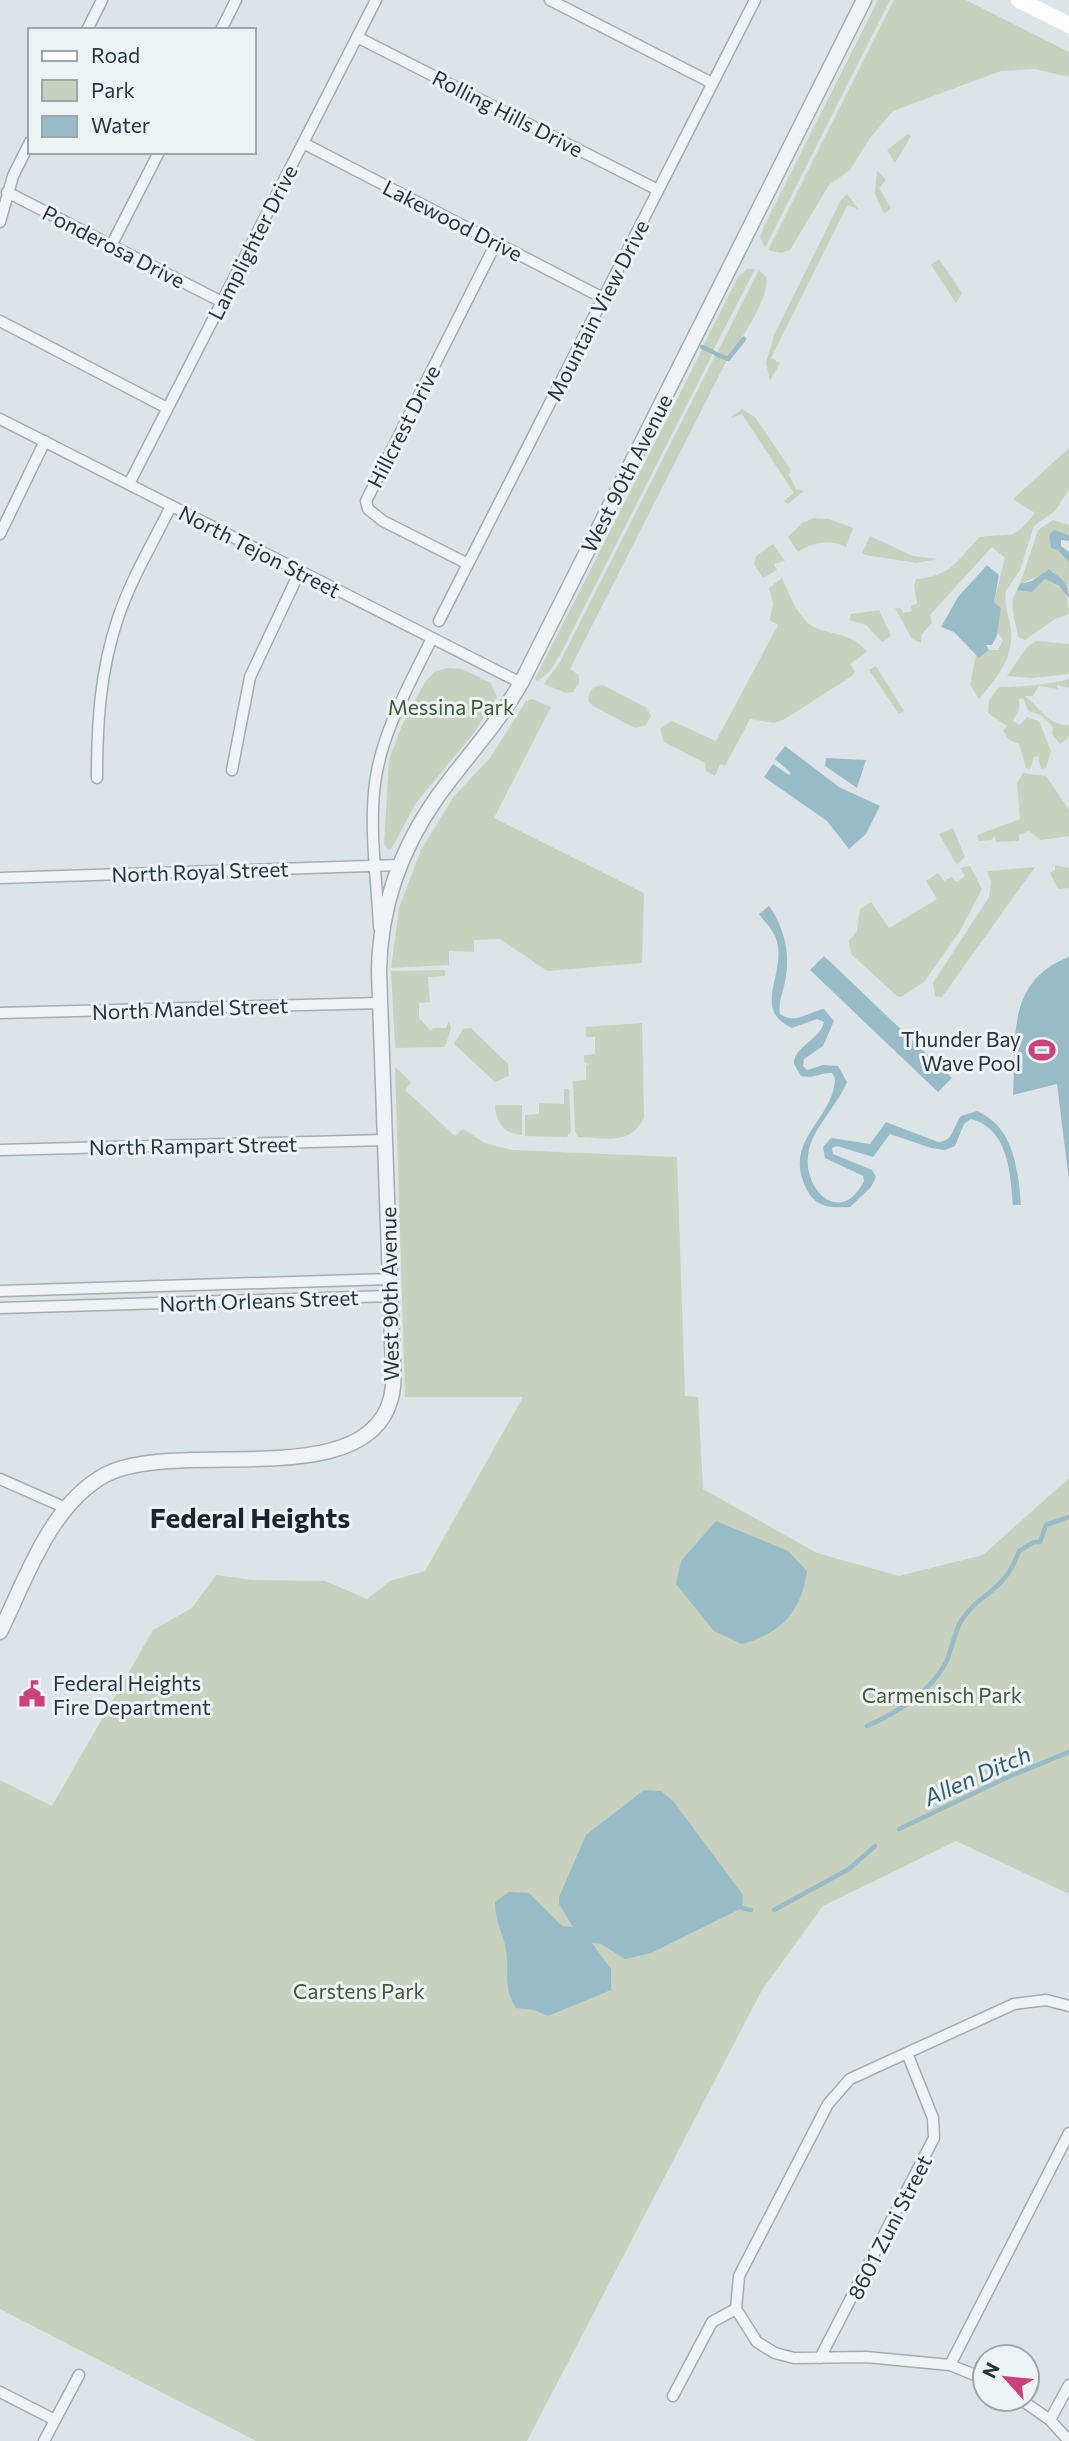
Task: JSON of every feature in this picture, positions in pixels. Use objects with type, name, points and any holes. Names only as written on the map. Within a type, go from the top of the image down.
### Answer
[{"type":"main road","points":[[1019,0],[1069,25]]},
{"type":"street","points":[[87,28],[102,0]]},
{"type":"street","points":[[222,28],[236,0]]},
{"type":"street","name":"Lamplighter Drive","points":[[129,484],[376,0]]},
{"type":"street","points":[[550,0],[712,83]]},
{"type":"street","name":"Mountain View Drive","points":[[439,621],[755,0]]},
{"type":"street","name":"West 90th Avenue","points":[[380,937],[400,865],[431,807],[499,721],[521,683],[864,0]]},
{"type":"street","name":"Rolling Hills Drive","points":[[357,37],[659,190]]},
{"type":"street","name":"Lakewood Drive","points":[[303,143],[603,298]]},
{"type":"street","points":[[0,222],[7,191],[28,146]]},
{"type":"street","points":[[112,244],[158,154]]},
{"type":"street","name":"Ponderosa Drive","points":[[7,191],[222,302]]},
{"type":"street","name":"Hillcrest Drive","points":[[468,564],[373,514],[366,501],[496,243]]},
{"type":"street","points":[[0,321],[167,408]]},
{"type":"street","name":"North Tejon Street","points":[[0,419],[521,683]]},
{"type":"street","points":[[0,534],[45,441]]},
{"type":"street","points":[[97,778],[98,709],[111,639],[129,589],[172,506]]},
{"type":"street","points":[[232,770],[250,677],[300,571]]},
{"type":"street","name":"West 90th Avenue","points":[[0,1632],[66,1508],[104,1475],[142,1462],[315,1454],[354,1443],[375,1427],[391,1398],[380,937],[374,806],[382,750],[395,715],[432,638]]},
{"type":"street","name":"North Royal Street","points":[[0,877],[400,865]]},
{"type":"street","name":"North Mandel Street","points":[[0,1013],[380,1003]]},
{"type":"street","name":"North Rampart Street","points":[[0,1150],[385,1140]]},
{"type":"street","name":"North Orleans Street","points":[[0,1291],[389,1279]]},
{"type":"street","points":[[127,1287],[128,1304]]},
{"type":"street","name":"North Orleans Street","points":[[0,1308],[390,1296]]},
{"type":"street","points":[[0,1479],[66,1508]]},
{"type":"street","points":[[971,2373],[950,2365],[901,2359],[794,2358],[775,2353],[757,2342],[736,2309],[739,2276],[828,2104],[850,2079],[1014,2004],[1046,2000],[1069,2006]]},
{"type":"street","name":"8601 Zuni Street","points":[[820,2358],[934,2138],[933,2118],[907,2053]]},
{"type":"street","points":[[950,2365],[1069,2133]]},
{"type":"street","points":[[673,2396],[712,2322],[736,2309]]},
{"type":"street","points":[[44,2441],[79,2375]]},
{"type":"street","points":[[1050,2420],[1069,2385]]},
{"type":"street","points":[[0,2392],[55,2420]]},
{"type":"street","points":[[1040,2413],[1069,2441]]},
{"type":"green space","points":[[878,0],[890,0],[765,248],[760,237],[765,224]]},
{"type":"green space","points":[[894,0],[966,0],[1069,52],[1069,77],[1035,69],[1001,71],[893,111],[870,138],[850,170],[829,185],[790,250],[781,253],[768,250]]},
{"type":"green space","points":[[908,134],[911,136],[895,163],[887,150]]},
{"type":"green space","points":[[877,170],[886,180],[879,188],[891,208],[884,214],[875,194]]},
{"type":"green space","points":[[847,194],[859,210],[848,205],[845,210],[771,358],[780,363],[770,381],[766,363],[774,335],[841,200]]},
{"type":"green space","points":[[939,259],[962,293],[956,303],[931,265]]},
{"type":"green space","points":[[747,269],[755,269],[713,351],[703,346],[738,277]]},
{"type":"green space","points":[[759,270],[766,277],[764,296],[728,358],[717,353]]},
{"type":"green space","points":[[703,348],[713,353],[560,655],[550,671],[538,681],[535,679]]},
{"type":"green space","points":[[716,354],[727,360],[570,669],[579,675],[579,683],[573,692],[566,693],[544,684],[560,662]]},
{"type":"green space","points":[[742,409],[755,417],[791,470],[789,475],[796,489],[804,491],[788,504],[784,501],[794,493],[742,414],[730,418]]},
{"type":"green space","points":[[1069,448],[1069,489],[1055,511],[1034,526],[1020,570],[1006,591],[1011,636],[1008,656],[999,674],[979,699],[970,685],[976,655],[979,658],[989,650],[998,650],[1003,640],[997,632],[1001,608],[994,602],[1005,558],[992,547],[930,615],[932,623],[922,634],[921,643],[912,639],[895,608],[901,608],[903,613],[912,611],[911,606],[917,603],[914,586],[916,579],[946,570],[980,537],[1011,534],[1021,528],[1035,513],[1013,499]]},
{"type":"green space","points":[[814,518],[829,519],[853,528],[846,547],[821,543],[798,552],[788,537],[802,523]]},
{"type":"green space","points":[[1053,520],[1069,525],[1069,535],[1058,532],[1049,538],[1069,563],[1069,587],[1052,571],[1020,584],[1038,530]]},
{"type":"green space","points":[[870,536],[913,556],[938,559],[917,563],[865,555],[862,553]]},
{"type":"green space","points":[[773,544],[785,561],[774,564],[777,570],[763,578],[754,564],[756,556]]},
{"type":"green space","points":[[782,578],[794,604],[808,623],[856,641],[867,652],[850,664],[855,672],[852,676],[785,719],[774,723],[750,719],[725,766],[720,764],[715,776],[706,771],[705,763],[664,742],[660,729],[672,721],[716,741],[778,625],[770,620],[773,603],[769,588]]},
{"type":"green space","points":[[1045,579],[1066,591],[1069,614],[1055,619],[1025,640],[1018,637],[1012,606],[1014,595],[1017,590],[1033,591]]},
{"type":"green space","points":[[879,610],[891,636],[882,642],[866,625],[850,620],[851,614]]},
{"type":"green space","points":[[1036,641],[1069,644],[1069,674],[1032,678],[1007,676],[1027,647]]},
{"type":"green space","points":[[876,666],[904,711],[899,714],[869,670]]},
{"type":"green space","name":"Messina Park","points":[[448,668],[462,669],[491,683],[497,697],[474,733],[416,803],[392,848],[388,849],[384,844],[389,760],[402,725],[425,682],[434,672]]},
{"type":"green space","points":[[1069,679],[1069,688],[1057,685],[1058,689],[1039,686],[1033,696],[1025,696],[1050,719],[1069,725],[1069,737],[1060,744],[1052,734],[1053,727],[1041,715],[1028,711],[1023,698],[1019,699],[1019,710],[1013,721],[1020,725],[1027,717],[1039,721],[1051,751],[1046,768],[1041,769],[1038,756],[1034,757],[1030,769],[1026,768],[1019,744],[1009,740],[1003,731],[1007,726],[988,713],[989,700],[999,687],[1037,685]]},
{"type":"green space","points":[[603,685],[647,708],[651,716],[646,725],[635,728],[593,706],[589,702],[590,692]]},
{"type":"green space","points":[[532,699],[551,707],[494,818],[644,893],[642,963],[547,971],[500,939],[474,940],[474,952],[449,951],[449,965],[391,968],[399,908],[421,850],[454,796],[490,758],[526,701]]},
{"type":"green space","points":[[1023,773],[1046,776],[1069,810],[1069,836],[1041,840],[1029,831],[1019,835],[1019,841],[996,842],[995,836],[991,840],[979,841],[977,835],[1020,819],[1017,783]]},
{"type":"green space","points":[[953,828],[965,857],[957,865],[939,834]]},
{"type":"green space","points":[[1055,865],[1069,868],[1069,888],[1058,889],[1050,873],[1055,870]]},
{"type":"green space","points":[[970,866],[982,889],[960,931],[924,982],[901,997],[897,996],[851,954],[849,941],[857,931],[860,909],[871,902],[889,928],[937,899],[926,881],[938,873],[944,881],[952,877],[956,882],[965,876],[960,868]]},
{"type":"green space","points":[[1035,867],[942,997],[935,996],[933,983],[989,897],[991,882],[987,871]]},
{"type":"green space","points":[[445,970],[445,976],[428,977],[430,1002],[419,1003],[419,1018],[431,1031],[433,1028],[446,1028],[449,1021],[451,1028],[445,1047],[395,1048],[391,971]]},
{"type":"green space","points":[[642,1023],[644,1117],[639,1126],[617,1138],[578,1137],[575,1131],[573,1081],[586,1080],[586,1065],[589,1064],[584,1062],[584,1055],[595,1054],[595,1037],[586,1037],[586,1027]]},
{"type":"green space","points":[[471,1028],[508,1064],[509,1076],[495,1082],[454,1044],[463,1029]]},
{"type":"green space","name":"Carstens Park","points":[[395,1067],[411,1082],[405,1090],[455,1136],[463,1129],[485,1143],[512,1150],[677,1157],[685,1396],[698,1397],[703,1489],[817,1553],[899,1576],[983,1555],[1069,1478],[1069,1894],[956,1841],[823,1906],[762,1990],[527,2441],[256,2441],[0,2309],[0,1780],[52,1806],[153,1630],[192,1608],[216,1575],[252,1580],[325,1581],[367,1599],[390,1581],[425,1571],[523,1397],[405,1397]]},
{"type":"green space","points":[[564,1089],[569,1089],[571,1131],[567,1137],[525,1136],[525,1115],[539,1114],[539,1103],[564,1104]]},
{"type":"green space","points":[[495,1105],[522,1105],[522,1135],[510,1132],[502,1126]]},
{"type":"water","points":[[1054,530],[1069,535],[1069,541],[1061,540],[1061,546],[1069,552],[1069,563],[1058,550],[1051,548],[1049,535]]},
{"type":"water","points":[[987,565],[999,575],[994,602],[1001,608],[997,635],[992,645],[986,645],[989,650],[979,658],[954,632],[941,627],[958,597]]},
{"type":"water","points":[[1049,569],[1066,584],[1069,598],[1059,586],[1045,579],[1032,592],[1017,590],[1020,584],[1032,581]]},
{"type":"water","points":[[785,746],[839,787],[880,806],[866,834],[849,849],[827,821],[764,777],[773,764],[789,775],[791,773],[775,759]]},
{"type":"water","points":[[826,758],[866,760],[857,788],[825,766]]},
{"type":"water","points":[[769,906],[779,923],[787,951],[787,971],[780,1014],[796,1018],[824,1009],[834,1021],[823,1046],[804,1059],[803,1066],[807,1070],[823,1065],[838,1066],[847,1082],[809,1149],[808,1164],[816,1189],[824,1198],[834,1202],[844,1201],[855,1195],[864,1181],[863,1176],[825,1158],[823,1147],[831,1138],[870,1144],[886,1122],[938,1142],[950,1136],[961,1116],[977,1111],[999,1127],[1012,1150],[1021,1205],[1013,1205],[1011,1179],[1000,1142],[984,1124],[971,1119],[964,1124],[955,1146],[945,1150],[890,1134],[873,1157],[837,1146],[832,1148],[833,1154],[872,1170],[876,1177],[871,1187],[850,1207],[825,1206],[811,1196],[801,1172],[800,1157],[804,1143],[827,1106],[835,1078],[832,1073],[801,1076],[794,1064],[798,1052],[818,1034],[824,1022],[817,1019],[792,1028],[780,1020],[773,1010],[778,949],[774,933],[759,914]]},
{"type":"water","points":[[824,956],[952,1078],[938,1092],[810,970]]},
{"type":"water","name":"Thunder Bay Wave Pool","points":[[1069,957],[1069,1181],[1057,1084],[1013,1095],[1015,1033],[1024,996],[1034,981],[1049,967]]},
{"type":"water","points":[[716,1521],[788,1551],[807,1571],[800,1598],[787,1619],[768,1634],[742,1644],[714,1631],[676,1584],[681,1561]]},
{"type":"water","points":[[644,1790],[661,1791],[674,1802],[743,1895],[742,1908],[651,1953],[625,1959],[601,1944],[592,1943],[611,1969],[611,1990],[548,2016],[534,2010],[516,2008],[509,1992],[507,1954],[495,1902],[509,1892],[529,1893],[562,1926],[573,1927],[559,1904],[559,1897],[586,1835]]},
{"type":"waterway","points":[[716,354],[728,359],[744,339]]},
{"type":"waterway","points":[[702,347],[713,352]]},
{"type":"waterway","points":[[867,1726],[901,1708],[932,1683],[946,1662],[961,1621],[968,1611],[1006,1576],[1019,1551],[1034,1542],[1040,1542],[1046,1525],[1069,1517]]},
{"type":"waterway","name":"Allen Ditch","points":[[899,1829],[1008,1777],[1069,1752]]},
{"type":"waterway","name":"Allen Ditch","points":[[774,1910],[849,1869],[875,1846]]},
{"type":"waterway","name":"Allen Ditch","points":[[742,1908],[751,1910]]},
{"type":"place","name":"Thunder Bay Wave Pool","points":[[1042,1050]]},
{"type":"place","name":"Federal Heights Fire Department","points":[[32,1694]]},
{"type":"district","name":"Federal Heights","points":[[250,1517]]},
{"type":"park label","name":"Carmenisch Park","points":[[942,1694]]}]
